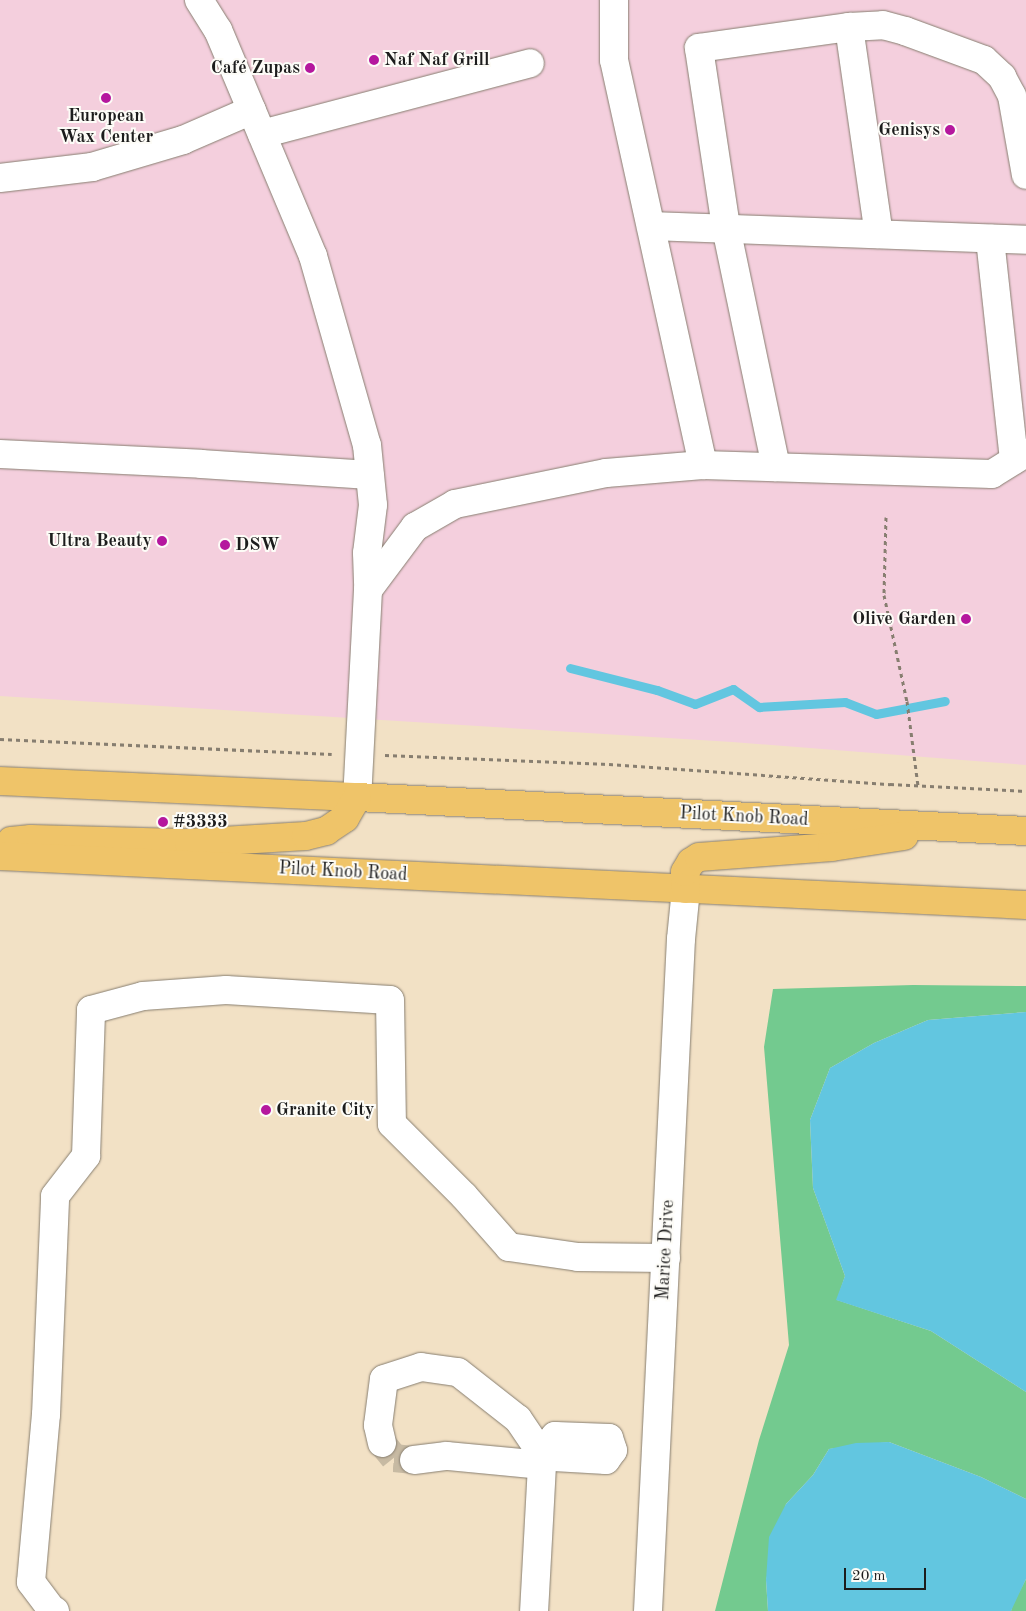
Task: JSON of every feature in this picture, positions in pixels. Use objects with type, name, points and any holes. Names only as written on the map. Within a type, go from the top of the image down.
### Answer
[{"type":"main road","name":"Pilot Knob Road","points":[[6,785],[357,797],[1026,831]]},
{"type":"main road","name":"Pilot Knob Road","points":[[0,843],[41,839],[189,843],[306,836],[326,831],[344,818],[357,797]]},
{"type":"main road","name":"Pilot Knob Road","points":[[686,889],[685,872],[691,862],[699,857],[850,845],[952,828]]},
{"type":"main road","name":"Pilot Knob Road","points":[[0,856],[1026,905]]},
{"type":"street","points":[[199,0],[218,30],[314,256],[367,446],[373,505],[367,553],[368,590],[357,797]]},
{"type":"street","points":[[614,0],[614,60],[703,465]]},
{"type":"street","points":[[776,467],[726,227],[698,48],[849,27],[883,25],[905,31],[984,60],[1002,77],[1012,96],[1026,175]]},
{"type":"street","points":[[849,27],[879,234]]},
{"type":"street","points":[[0,178],[92,168],[183,140],[257,122],[530,63]]},
{"type":"street","points":[[651,226],[726,227],[1026,240]]},
{"type":"street","points":[[368,590],[415,527],[454,504],[606,473],[703,465],[992,474],[1020,456],[1015,361],[990,239]]},
{"type":"street","points":[[0,454],[370,475]]},
{"type":"street","name":"Marice Drive","points":[[648,1611],[681,939],[686,889]]},
{"type":"street","points":[[56,1611],[52,1610],[31,1582],[46,1414],[55,1196],[86,1156],[91,1010],[143,996],[226,990],[390,1000],[392,1124],[464,1196],[509,1247],[578,1258],[666,1258]]},
{"type":"street","points":[[382,1443],[378,1425],[384,1379],[421,1367],[458,1372],[518,1419],[542,1452],[534,1611]]},
{"type":"street","points":[[414,1460],[447,1456],[542,1452],[554,1456],[606,1460],[613,1450],[655,1453]]},
{"type":"path","points":[[886,517],[884,595],[907,701],[918,786]]},
{"type":"path","points":[[0,739],[609,764],[918,786],[1026,791]]},
{"type":"shaded area","points":[[0,0],[1026,0],[1026,765],[732,742],[0,696]]},
{"type":"green space","points":[[913,985],[1026,986],[1026,1012],[928,1020],[874,1043],[830,1068],[810,1120],[813,1188],[845,1276],[837,1300],[931,1331],[1026,1392],[1026,1499],[981,1477],[889,1442],[829,1449],[813,1475],[786,1504],[766,1580],[768,1611],[715,1611],[759,1440],[789,1345],[764,1047],[773,989]]},
{"type":"green space","points":[[1026,1579],[1026,1611],[1011,1611],[1013,1604]]},
{"type":"water","points":[[1026,1012],[1026,1392],[931,1331],[836,1300],[845,1276],[813,1188],[810,1120],[830,1068],[874,1043],[928,1020]]},
{"type":"water","points":[[889,1442],[981,1477],[1026,1499],[1026,1579],[1011,1611],[768,1611],[766,1580],[769,1537],[786,1504],[813,1475],[829,1449],[856,1443]]},
{"type":"waterway","points":[[570,668],[657,690],[695,704],[733,689],[759,707],[845,702],[876,714],[945,701]]},
{"type":"tunnel","points":[[382,1443],[394,1458],[414,1460]]},
{"type":"place","name":"Naf Naf Grill","points":[[374,60]]},
{"type":"place","name":"Café Zupas","points":[[310,68]]},
{"type":"place","name":"European Wax Center","points":[[106,98]]},
{"type":"place","name":"Genisys","points":[[950,130]]},
{"type":"place","name":"Ultra Beauty","points":[[162,541]]},
{"type":"place","name":"DSW","points":[[225,545]]},
{"type":"place","name":"Olive Garden","points":[[966,619]]},
{"type":"place","name":"#3333","points":[[163,822]]},
{"type":"place","name":"Granite City","points":[[266,1110]]}]
